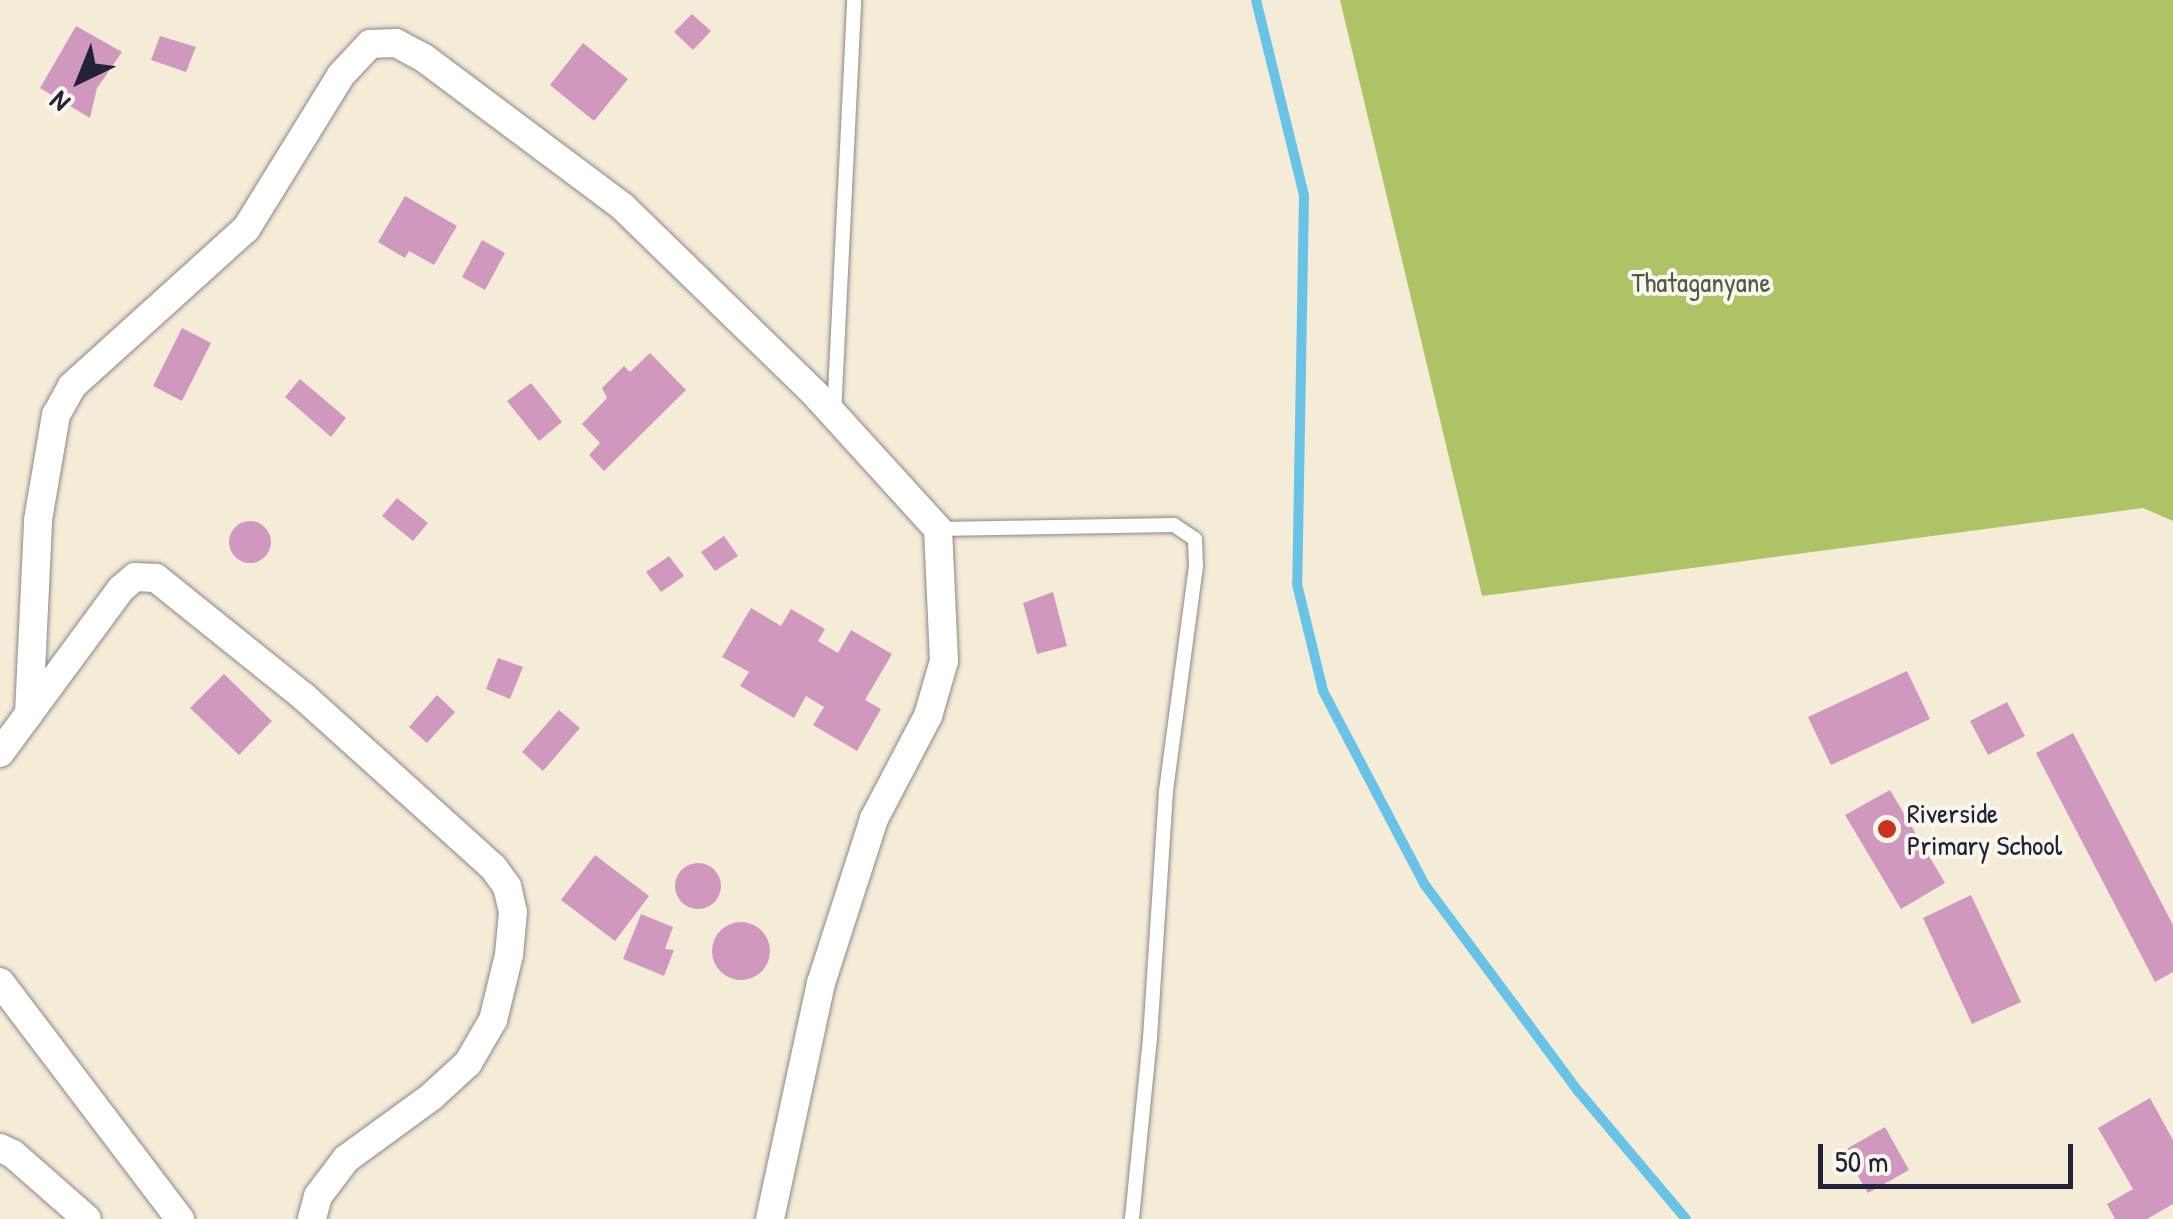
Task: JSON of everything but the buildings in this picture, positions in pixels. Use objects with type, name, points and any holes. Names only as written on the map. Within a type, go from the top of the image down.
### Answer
[{"type":"street","points":[[29,714],[38,520],[56,415],[72,386],[246,229],[341,75],[370,44],[396,43],[424,58],[623,207],[834,414],[938,529],[944,661],[928,716],[874,819],[821,983],[770,1219]]},
{"type":"street","points":[[0,753],[121,589],[136,578],[156,578],[303,696],[493,867],[508,886],[513,912],[509,955],[494,1020],[468,1063],[346,1159],[318,1196],[312,1219]]},
{"type":"street","points":[[0,982],[180,1219]]},
{"type":"street","points":[[0,1148],[13,1154],[88,1219]]},
{"type":"lane","points":[[834,414],[854,0]]},
{"type":"lane","points":[[938,529],[1174,525],[1195,539],[1196,566],[1166,791],[1150,1038],[1132,1219]]},
{"type":"green space","name":"Thataganyane","points":[[1340,0],[2173,0],[2173,521],[2143,508],[1482,596]]},
{"type":"waterway","points":[[1256,0],[1304,196],[1297,584],[1323,691],[1425,885],[1579,1092],[1686,1219]]},
{"type":"place","name":"Riverside Primary School","points":[[1887,829]]}]
